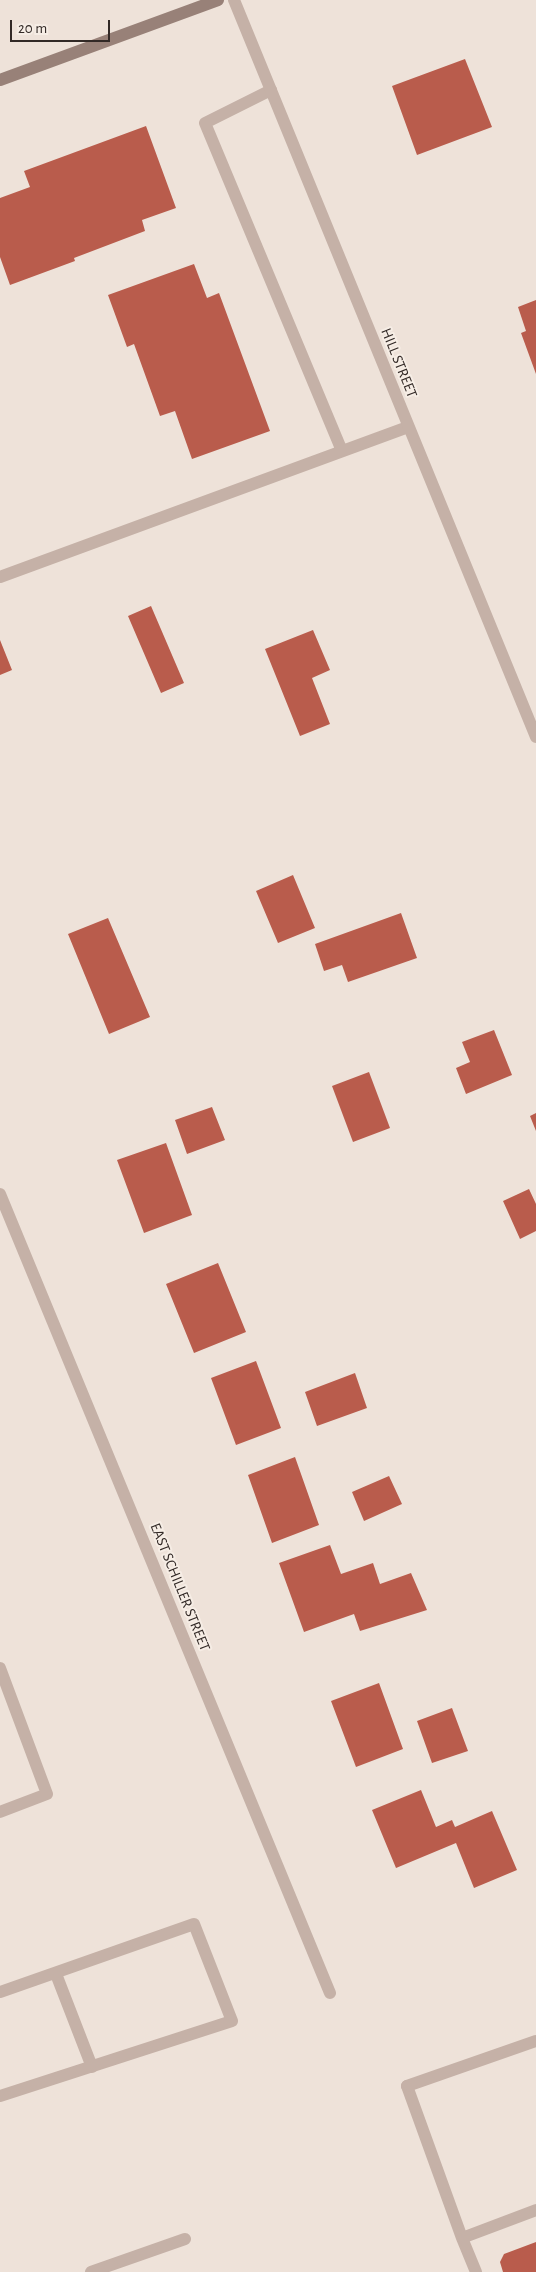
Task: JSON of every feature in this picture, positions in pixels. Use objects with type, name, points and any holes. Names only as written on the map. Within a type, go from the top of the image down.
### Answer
[{"type":"street","points":[[0,80],[218,0]]},
{"type":"street","name":"HILL STREET","points":[[234,0],[536,737]]},
{"type":"street","points":[[271,90],[204,123],[342,451]]},
{"type":"street","points":[[0,577],[408,427]]},
{"type":"street","name":"EAST SCHILLER STREET","points":[[0,1194],[330,1993]]},
{"type":"street","points":[[0,1668],[47,1794],[0,1812]]},
{"type":"street","points":[[0,1992],[56,1974],[194,1924],[232,2021],[92,2068],[0,2096]]},
{"type":"street","points":[[56,1974],[92,2068]]},
{"type":"street","points":[[476,2272],[406,2086],[536,2041]]},
{"type":"street","points":[[462,2238],[536,2210]]},
{"type":"street","points":[[91,2272],[185,2239]]},
{"type":"building","points":[[465,59],[492,127],[417,155],[392,86]]},
{"type":"building","points":[[146,126],[176,208],[142,220],[145,231],[74,258],[75,261],[10,285],[0,257],[0,198],[30,187],[24,171]]},
{"type":"building","points":[[194,264],[207,298],[219,293],[270,431],[192,459],[175,411],[160,416],[134,344],[127,347],[108,295]]},
{"type":"building","points":[[536,300],[536,374],[521,333],[526,331],[518,307]]},
{"type":"building","points":[[151,606],[184,683],[161,693],[128,616]]},
{"type":"building","points":[[313,630],[330,670],[312,678],[330,724],[300,736],[265,649]]},
{"type":"building","points":[[0,640],[12,670],[0,675]]},
{"type":"building","points":[[293,875],[315,928],[278,943],[256,891]]},
{"type":"building","points":[[401,913],[417,958],[348,982],[342,965],[324,971],[315,944]]},
{"type":"building","points":[[108,918],[150,1017],[109,1034],[68,934]]},
{"type":"building","points":[[494,1030],[512,1075],[466,1094],[456,1068],[470,1062],[462,1042]]},
{"type":"building","points":[[369,1072],[390,1128],[353,1142],[332,1086]]},
{"type":"building","points":[[212,1107],[225,1140],[187,1154],[175,1120]]},
{"type":"building","points":[[536,1113],[536,1131],[530,1116]]},
{"type":"building","points":[[166,1143],[192,1215],[144,1233],[117,1160]]},
{"type":"building","points":[[529,1189],[536,1204],[536,1231],[520,1239],[503,1201]]},
{"type":"building","points":[[218,1263],[246,1332],[194,1353],[166,1284]]},
{"type":"building","points":[[256,1361],[281,1428],[236,1445],[211,1378]]},
{"type":"building","points":[[355,1373],[367,1408],[317,1426],[305,1392]]},
{"type":"building","points":[[295,1457],[319,1525],[272,1543],[248,1475]]},
{"type":"building","points":[[389,1476],[402,1504],[364,1521],[352,1492]]},
{"type":"building","points":[[330,1545],[341,1574],[373,1563],[380,1584],[411,1573],[427,1610],[360,1631],[354,1614],[304,1632],[279,1563]]},
{"type":"building","points":[[379,1683],[403,1749],[356,1767],[331,1701]]},
{"type":"building","points":[[452,1708],[468,1751],[432,1763],[417,1721]]},
{"type":"building","points":[[421,1790],[436,1827],[452,1820],[455,1827],[492,1811],[517,1870],[474,1888],[456,1843],[396,1868],[372,1810]]},
{"type":"building","points":[[536,2242],[536,2272],[503,2272],[500,2262],[504,2254]]}]
